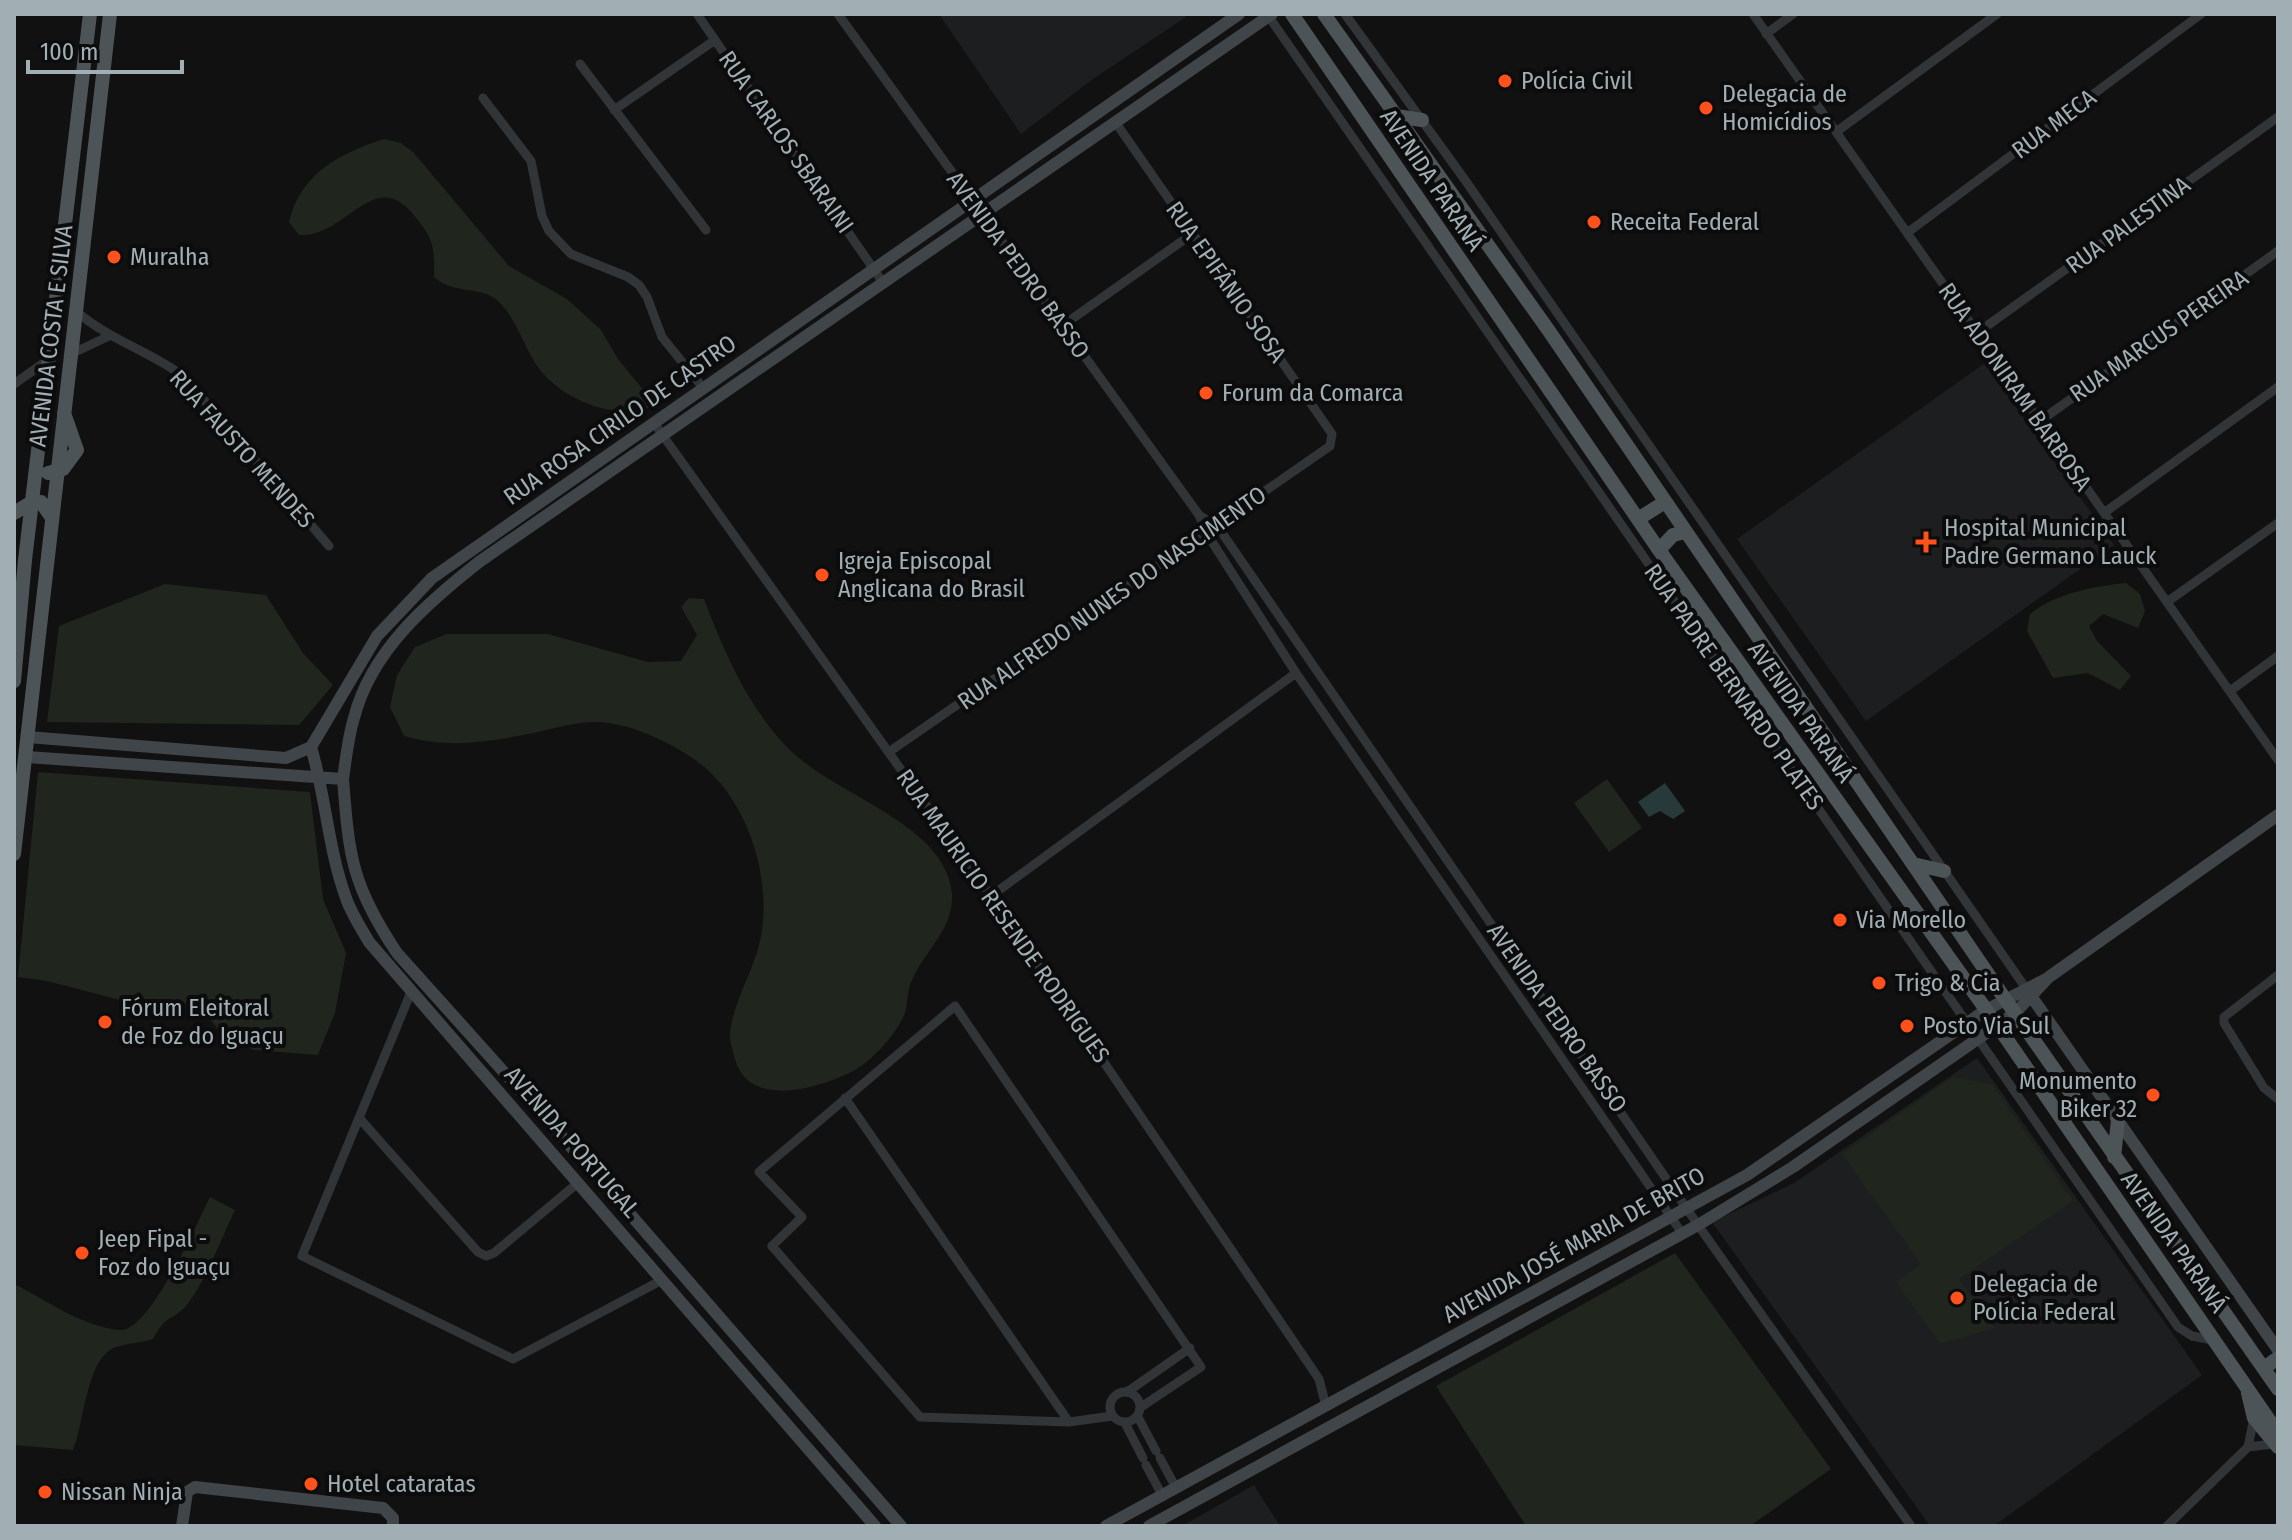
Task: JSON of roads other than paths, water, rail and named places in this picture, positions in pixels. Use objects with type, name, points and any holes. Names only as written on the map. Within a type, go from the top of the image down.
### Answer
[{"type":"main road","name":"AVENIDA COSTA E SILVA","points":[[14,681],[25,560],[90,14]]},
{"type":"main road","name":"AVENIDA COSTA E SILVA","points":[[14,854],[56,473],[69,465],[77,450],[63,410],[110,14]]},
{"type":"main road","name":"RUA ROSA CIRILO DE CASTRO","points":[[311,747],[377,636],[432,578],[1239,14]]},
{"type":"main road","name":"AVENIDA PARANÁ","points":[[1292,14],[1659,550],[1997,1025],[2215,1340],[2246,1385],[2276,1441]]},
{"type":"main road","name":"AVENIDA PARANÁ","points":[[1324,14],[1665,502],[2114,1157],[2278,1389]]},
{"type":"main road","name":"AVENIDA PORTUGAL","points":[[901,1526],[626,1208],[397,953],[376,921],[358,883],[349,853],[343,779],[354,717],[391,645],[433,600],[479,562],[853,306],[1269,15]]},
{"type":"main road","points":[[1396,116],[1422,120]]},
{"type":"main road","points":[[844,292],[853,306]]},
{"type":"main road","points":[[36,464],[45,473],[56,473]]},
{"type":"main road","points":[[14,513],[32,502],[41,502],[50,515]]},
{"type":"main road","points":[[1638,519],[1665,502]]},
{"type":"main road","points":[[1659,550],[1668,539],[1685,532]]},
{"type":"main road","points":[[14,538],[25,560]]},
{"type":"main road","points":[[471,549],[479,562]]},
{"type":"main road","points":[[1682,582],[1707,649]]},
{"type":"main road","points":[[377,636],[391,645]]},
{"type":"main road","points":[[28,737],[286,758],[311,747]]},
{"type":"main road","name":"AVENIDA PORTUGAL","points":[[311,747],[320,778],[332,849],[347,901],[369,942],[875,1526]]},
{"type":"main road","points":[[27,757],[343,779]]},
{"type":"main road","name":"AVENIDA JOSÉ MARIA DE BRITO","points":[[1149,1526],[1698,1225],[1844,1133],[2015,1013],[2029,992],[2278,815]]},
{"type":"main road","points":[[1913,864],[1944,871]]},
{"type":"main road","name":"AVENIDA PARANÁ","points":[[2029,992],[2278,1350]]},
{"type":"main road","name":"AVENIDA JOSÉ MARIA DE BRITO","points":[[1106,1526],[1747,1175],[1986,1010],[2005,999],[2029,992]]},
{"type":"main road","points":[[1835,1113],[1836,1127],[1844,1133]]},
{"type":"main road","points":[[2114,1157],[2118,1120]]},
{"type":"main road","points":[[2264,1368],[2278,1358]]},
{"type":"main road","points":[[2246,1385],[2254,1418],[2276,1441]]},
{"type":"main road","points":[[182,1526],[187,1492],[195,1487],[383,1508],[393,1518],[393,1526]]},
{"type":"street","name":"RUA CARLOS SBARAINI","points":[[697,14],[884,284]]},
{"type":"street","name":"AVENIDA PEDRO BASSO","points":[[838,14],[1199,515],[1207,534],[1296,673],[1682,1233]]},
{"type":"street","points":[[1345,14],[2029,992]]},
{"type":"street","name":"RUA ADONIRAM BARBOSA","points":[[1753,14],[2278,760]]},
{"type":"street","points":[[1766,34],[1793,14]]},
{"type":"street","points":[[1836,132],[1997,14]]},
{"type":"street","name":"RUA MECA","points":[[1907,233],[2201,14]]},
{"type":"street","name":"RUA PADRE BERNARDO PLATES","points":[[1269,15],[2178,1327],[2192,1336],[2215,1340]]},
{"type":"street","points":[[614,110],[715,40]]},
{"type":"street","points":[[580,64],[706,230]]},
{"type":"street","points":[[483,98],[531,161],[542,216],[549,231],[571,254],[628,277],[639,285],[647,297],[662,337],[704,389]]},
{"type":"street","name":"RUA PALESTINA","points":[[1977,333],[2278,117]]},
{"type":"street","name":"RUA EPIFÂNIO SOSA","points":[[1116,123],[1332,434],[1333,441]]},
{"type":"street","points":[[1062,326],[1192,234]]},
{"type":"street","name":"RUA MARCUS PEREIRA","points":[[2040,421],[2278,251]]},
{"type":"street","name":"RUA FAUSTO MENDES","points":[[77,312],[109,336],[154,354],[183,376],[329,546]]},
{"type":"street","points":[[71,354],[109,336]]},
{"type":"street","points":[[14,384],[48,360]]},
{"type":"street","points":[[2104,513],[2278,387]]},
{"type":"street","name":"RUA MAURICIO RESENDE RODRIGUES","points":[[654,423],[991,896],[1319,1379],[1326,1406]]},
{"type":"street","name":"RUA ALFREDO NUNES DO NASCIMENTO","points":[[889,752],[1218,527],[1333,441]]},
{"type":"street","name":"AVENIDA PEDRO BASSO","points":[[1199,515],[1218,527],[1689,1207],[1698,1225],[1911,1526]]},
{"type":"street","points":[[2167,602],[2278,523]]},
{"type":"street","points":[[2230,691],[2278,656]]},
{"type":"street","points":[[991,896],[1296,673]]},
{"type":"street","points":[[2278,975],[2227,1013],[2224,1023],[2264,1088],[2278,1099]]},
{"type":"street","points":[[411,992],[361,1120],[302,1256],[513,1359],[662,1280]]},
{"type":"street","points":[[1125,1423],[1201,1367],[955,1006],[759,1172],[802,1217],[772,1246],[920,1417],[1069,1422],[1112,1416],[1125,1423],[1162,1495]]},
{"type":"street","points":[[845,1098],[1069,1422]]},
{"type":"street","points":[[361,1120],[478,1252],[486,1256],[494,1253],[579,1182]]},
{"type":"street","points":[[1112,1416],[1110,1406],[1114,1397],[1127,1392],[1190,1348]]},
{"type":"street","points":[[1127,1392],[1135,1395],[1156,1452],[1176,1488]]},
{"type":"street","points":[[2248,1447],[2254,1418]]},
{"type":"street","points":[[2167,1526],[2248,1447],[2276,1441]]},
{"type":"street","points":[[1143,1459],[1156,1452]]},
{"type":"place","name":"Polícia Civil","points":[[1505,81]]},
{"type":"place","name":"Delegacia de Homicídios","points":[[1706,108]]},
{"type":"place","name":"Receita Federal","points":[[1594,222]]},
{"type":"place","name":"Muralha","points":[[114,257]]},
{"type":"place","name":"Forum da Comarca","points":[[1206,393]]},
{"type":"place","name":"Hospital Municipal Padre Germano Lauck","points":[[1926,542]]},
{"type":"place","name":"Igreja Episcopal Anglicana do Brasil","points":[[822,575]]},
{"type":"place","name":"Via Morello","points":[[1840,920]]},
{"type":"place","name":"Trigo & Cia","points":[[1879,983]]},
{"type":"place","name":"Fórum Eleitoral de Foz do Iguaçu","points":[[105,1022]]},
{"type":"place","name":"Posto Via Sul","points":[[1907,1026]]},
{"type":"place","name":"Monumento Biker 32","points":[[2153,1095]]},
{"type":"place","name":"Jeep Fipal - Foz do Iguaçu","points":[[82,1253]]},
{"type":"place","name":"Delegacia de Polícia Federal","points":[[1957,1298]]},
{"type":"place","name":"Hotel cataratas","points":[[311,1484]]},
{"type":"place","name":"Nissan Ninja","points":[[45,1492]]}]
